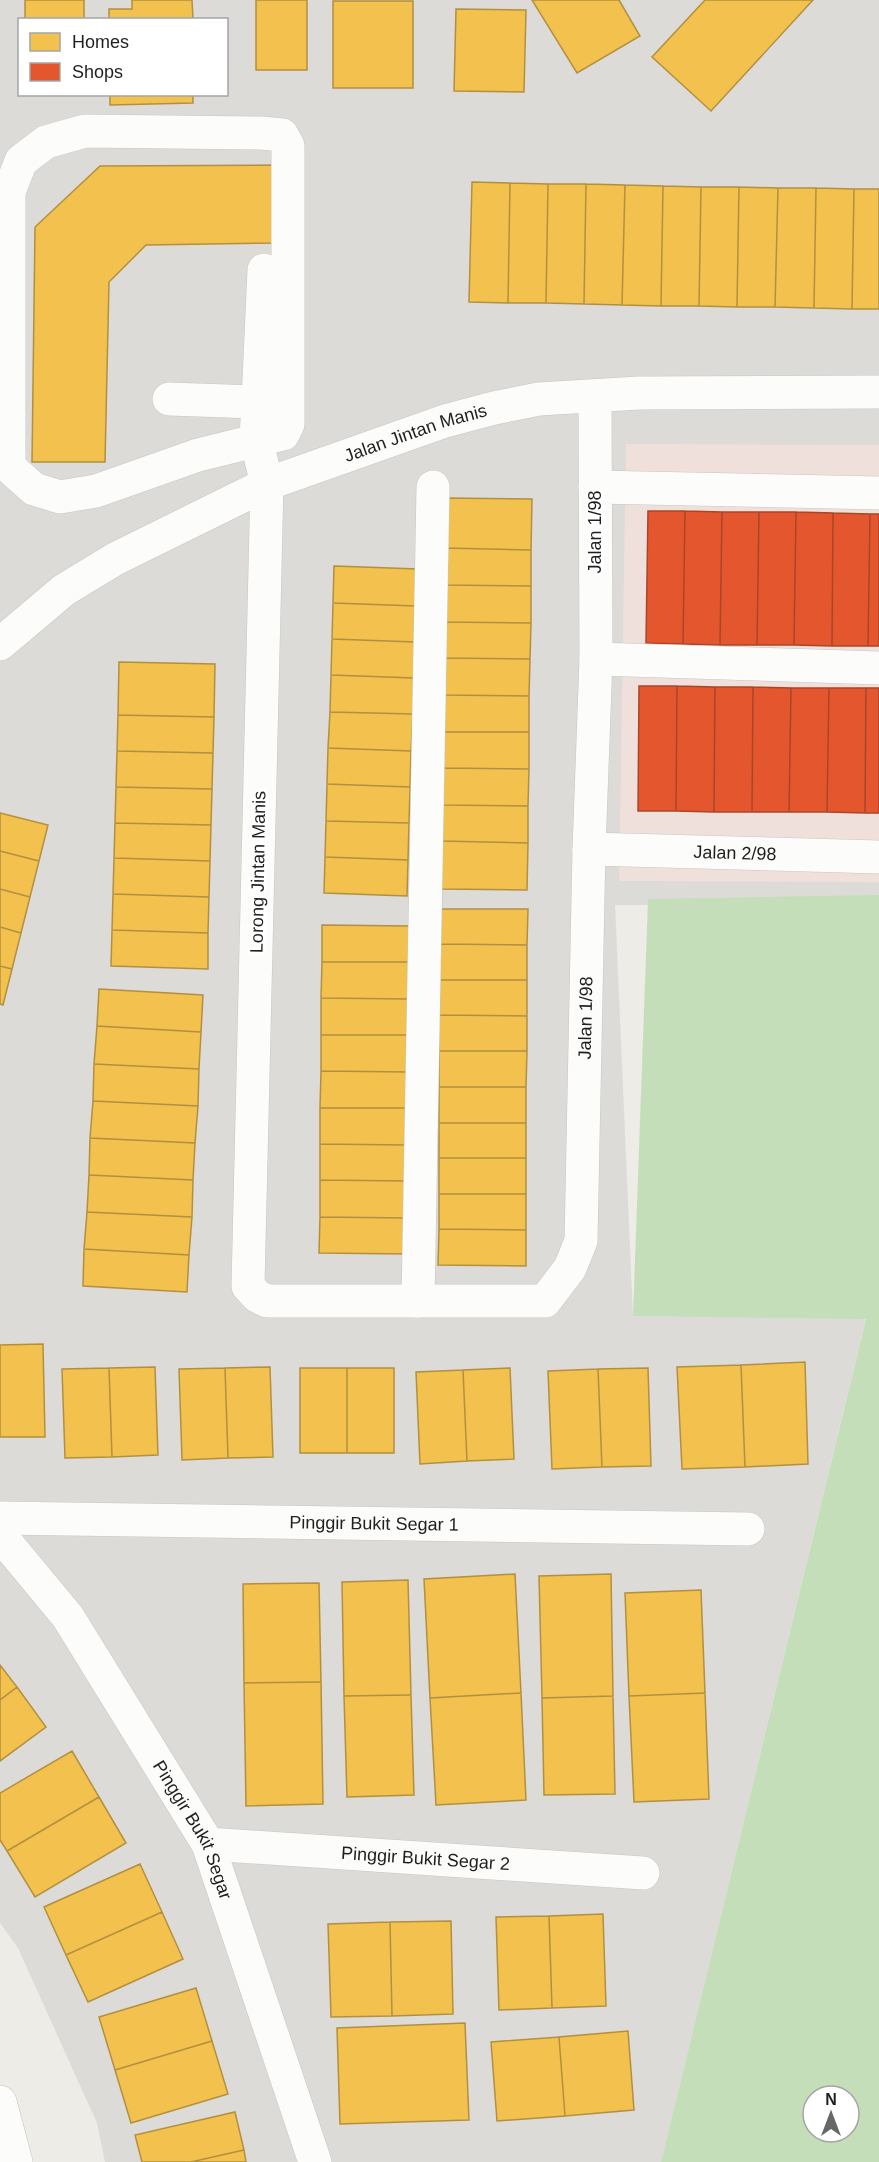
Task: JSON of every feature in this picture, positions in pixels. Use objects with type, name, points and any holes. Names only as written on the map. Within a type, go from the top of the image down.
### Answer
[{"type":"street","points":[[85,131],[282,135],[288,146],[288,424],[284,434],[256,439],[198,455],[96,491],[60,496],[34,489],[9,466],[9,192],[21,161],[46,142],[85,131]]},
{"type":"street","name":"Lorong Jintan Manis","points":[[249,1260],[267,484],[256,439],[264,270]]},
{"type":"street","name":"Jalan Jintan Manis","points":[[0,644],[64,590],[115,559],[267,484],[455,418],[539,399],[639,393],[879,392]]},
{"type":"street","name":"Jalan 1/98","points":[[249,1260],[249,1286],[257,1296],[267,1300],[545,1300],[570,1268],[581,1241],[589,849],[596,659],[594,396]]},
{"type":"street","points":[[169,399],[258,402]]},
{"type":"street","points":[[418,1300],[433,487]]},
{"type":"street","points":[[594,487],[879,493]]},
{"type":"street","points":[[596,659],[879,668]]},
{"type":"street","name":"Jalan 2/98","points":[[589,849],[879,857]]},
{"type":"street","name":"Pinggir Bukit Segar 1","points":[[0,1518],[748,1529]]},
{"type":"street","name":"Pinggir Bukit Segar","points":[[0,1535],[68,1617],[208,1844],[315,2162]]},
{"type":"street","name":"Pinggir Bukit Segar 2","points":[[208,1844],[643,1873]]},
{"type":"street","points":[[0,2102],[16,2162]]},
{"type":"shaded area","points":[[0,0],[879,0],[879,905],[615,905],[633,1316],[866,1318],[661,2162],[105,2162],[97,2123],[18,1948],[0,1923]]},
{"type":"shaded area","points":[[626,444],[879,445],[879,882],[619,881]]},
{"type":"green space","points":[[879,895],[879,2162],[661,2162],[866,1319],[633,1316],[648,899]]},
{"type":"building: Homes","points":[[25,0],[84,0],[84,18],[25,18]]},
{"type":"building: Homes","points":[[132,0],[192,0],[193,18],[109,18],[109,9],[132,9]]},
{"type":"building: Homes","points":[[256,0],[307,0],[307,70],[256,70]]},
{"type":"building: Homes","points":[[532,0],[619,0],[640,36],[577,73]]},
{"type":"building: Homes","points":[[705,0],[813,0],[711,111],[652,57]]},
{"type":"building: Homes","points":[[333,1],[413,1],[413,88],[333,88]]},
{"type":"building: Homes","points":[[456,9],[526,10],[524,92],[454,91]]},
{"type":"building: Homes","points":[[110,96],[193,96],[193,103],[110,105]]},
{"type":"building: Homes","points":[[281,165],[278,243],[146,245],[109,282],[105,462],[32,462],[35,227],[100,166]]},
{"type":"building: Homes","points":[[472,182],[510,183],[508,303],[469,302]]},
{"type":"building: Homes","points":[[510,183],[548,184],[546,303],[508,303]]},
{"type":"building: Homes","points":[[548,184],[586,184],[584,304],[546,303]]},
{"type":"building: Homes","points":[[586,184],[625,185],[622,305],[584,304]]},
{"type":"building: Homes","points":[[625,185],[663,186],[661,306],[622,305]]},
{"type":"building: Homes","points":[[663,186],[701,187],[699,306],[661,306]]},
{"type":"building: Homes","points":[[701,187],[739,187],[737,307],[699,306]]},
{"type":"building: Homes","points":[[739,187],[778,188],[775,307],[737,307]]},
{"type":"building: Homes","points":[[778,188],[816,188],[814,308],[775,307]]},
{"type":"building: Homes","points":[[816,188],[854,189],[852,309],[814,308]]},
{"type":"building: Homes","points":[[854,189],[879,189],[879,309],[852,309]]},
{"type":"building: Homes","points":[[445,498],[532,499],[531,550],[444,548]]},
{"type":"building: Homes","points":[[444,548],[531,550],[531,586],[443,585]]},
{"type":"building: Homes","points":[[334,566],[418,569],[416,606],[333,603]]},
{"type":"building: Homes","points":[[443,585],[531,586],[531,623],[443,622]]},
{"type":"building: Homes","points":[[333,603],[416,606],[415,642],[332,639]]},
{"type":"building: Homes","points":[[443,622],[531,623],[530,659],[443,658]]},
{"type":"building: Homes","points":[[332,639],[415,642],[414,678],[331,675]]},
{"type":"building: Homes","points":[[443,658],[530,659],[529,696],[442,695]]},
{"type":"building: Homes","points":[[119,662],[215,664],[214,717],[118,715]]},
{"type":"building: Homes","points":[[331,675],[414,678],[413,714],[330,712]]},
{"type":"building: Homes","points":[[442,695],[529,696],[529,732],[442,732]]},
{"type":"building: Homes","points":[[330,712],[413,714],[411,751],[328,748]]},
{"type":"building: Homes","points":[[118,715],[214,717],[213,753],[117,751]]},
{"type":"building: Homes","points":[[442,732],[529,732],[529,769],[442,768]]},
{"type":"building: Homes","points":[[328,748],[411,751],[410,787],[327,784]]},
{"type":"building: Homes","points":[[117,751],[213,753],[212,789],[116,787]]},
{"type":"building: Homes","points":[[442,768],[529,769],[528,806],[441,805]]},
{"type":"building: Homes","points":[[327,784],[410,787],[409,823],[326,821]]},
{"type":"building: Homes","points":[[116,787],[212,789],[211,825],[115,823]]},
{"type":"building: Homes","points":[[441,805],[528,806],[528,843],[440,841]]},
{"type":"building: Homes","points":[[0,813],[48,825],[39,861],[0,851]]},
{"type":"building: Homes","points":[[326,821],[409,823],[408,860],[325,857]]},
{"type":"building: Homes","points":[[115,823],[211,825],[210,861],[114,858]]},
{"type":"building: Homes","points":[[440,841],[528,843],[527,890],[440,889]]},
{"type":"building: Homes","points":[[0,851],[39,861],[30,897],[0,889]]},
{"type":"building: Homes","points":[[325,857],[408,860],[407,896],[324,893]]},
{"type":"building: Homes","points":[[114,858],[210,861],[209,897],[113,894]]},
{"type":"building: Homes","points":[[0,889],[30,897],[21,933],[0,927]]},
{"type":"building: Homes","points":[[113,894],[209,897],[208,933],[112,930]]},
{"type":"building: Homes","points":[[440,909],[528,909],[527,945],[440,944]]},
{"type":"building: Homes","points":[[322,925],[410,926],[410,962],[322,962]]},
{"type":"building: Homes","points":[[0,927],[21,933],[12,969],[0,966]]},
{"type":"building: Homes","points":[[112,930],[208,933],[208,969],[111,966]]},
{"type":"building: Homes","points":[[440,944],[527,945],[527,980],[439,980]]},
{"type":"building: Homes","points":[[322,962],[410,962],[409,999],[321,998]]},
{"type":"building: Homes","points":[[0,966],[12,969],[3,1005],[0,1004]]},
{"type":"building: Homes","points":[[439,980],[527,980],[527,1016],[439,1015]]},
{"type":"building: Homes","points":[[99,989],[203,995],[201,1032],[97,1026]]},
{"type":"building: Homes","points":[[321,998],[409,999],[408,1035],[321,1035]]},
{"type":"building: Homes","points":[[439,1015],[527,1016],[527,1051],[439,1051]]},
{"type":"building: Homes","points":[[97,1026],[201,1032],[199,1069],[94,1064]]},
{"type":"building: Homes","points":[[321,1035],[408,1035],[408,1072],[321,1071]]},
{"type":"building: Homes","points":[[439,1051],[527,1051],[526,1087],[439,1087]]},
{"type":"building: Homes","points":[[94,1064],[199,1069],[198,1106],[93,1101]]},
{"type":"building: Homes","points":[[321,1071],[408,1072],[408,1108],[320,1108]]},
{"type":"building: Homes","points":[[439,1087],[526,1087],[526,1123],[439,1123]]},
{"type":"building: Homes","points":[[93,1101],[198,1106],[195,1143],[90,1138]]},
{"type":"building: Homes","points":[[320,1108],[408,1108],[407,1145],[320,1144]]},
{"type":"building: Homes","points":[[439,1123],[526,1123],[526,1158],[439,1158]]},
{"type":"building: Homes","points":[[90,1138],[195,1143],[193,1180],[89,1175]]},
{"type":"building: Homes","points":[[320,1144],[407,1145],[407,1181],[320,1180]]},
{"type":"building: Homes","points":[[439,1158],[526,1158],[526,1194],[439,1194]]},
{"type":"building: Homes","points":[[89,1175],[193,1180],[192,1217],[87,1212]]},
{"type":"building: Homes","points":[[320,1180],[407,1181],[407,1218],[320,1217]]},
{"type":"building: Homes","points":[[439,1194],[526,1194],[526,1230],[439,1229]]},
{"type":"building: Homes","points":[[87,1212],[192,1217],[189,1255],[84,1249]]},
{"type":"building: Homes","points":[[320,1217],[407,1218],[407,1254],[319,1253]]},
{"type":"building: Homes","points":[[439,1229],[526,1230],[526,1266],[438,1265]]},
{"type":"building: Homes","points":[[84,1249],[189,1255],[187,1292],[83,1286]]},
{"type":"building: Homes","points":[[43,1344],[45,1437],[0,1437],[0,1345]]},
{"type":"building: Homes","points":[[805,1362],[808,1464],[745,1467],[741,1365]]},
{"type":"building: Homes","points":[[741,1365],[745,1467],[682,1469],[677,1367]]},
{"type":"building: Homes","points":[[155,1367],[158,1455],[112,1457],[109,1368]]},
{"type":"building: Homes","points":[[270,1367],[273,1457],[228,1458],[225,1368]]},
{"type":"building: Homes","points":[[109,1368],[112,1457],[65,1458],[62,1369]]},
{"type":"building: Homes","points":[[225,1368],[228,1458],[182,1460],[179,1369]]},
{"type":"building: Homes","points":[[300,1368],[347,1368],[347,1453],[300,1453]]},
{"type":"building: Homes","points":[[347,1368],[394,1368],[394,1453],[347,1453]]},
{"type":"building: Homes","points":[[510,1368],[514,1459],[467,1461],[463,1370]]},
{"type":"building: Homes","points":[[648,1368],[651,1466],[602,1467],[598,1369]]},
{"type":"building: Homes","points":[[598,1369],[602,1467],[552,1469],[548,1371]]},
{"type":"building: Homes","points":[[463,1370],[467,1461],[420,1464],[416,1372]]},
{"type":"building: Homes","points":[[515,1574],[521,1693],[430,1698],[424,1579]]},
{"type":"building: Homes","points":[[611,1574],[613,1696],[542,1698],[539,1576]]},
{"type":"building: Homes","points":[[408,1580],[411,1695],[344,1696],[342,1582]]},
{"type":"building: Homes","points":[[319,1583],[321,1682],[244,1683],[243,1584]]},
{"type":"building: Homes","points":[[701,1590],[705,1693],[629,1696],[625,1593]]},
{"type":"building: Homes","points":[[0,1665],[17,1687],[0,1700]]},
{"type":"building: Homes","points":[[321,1682],[323,1804],[246,1806],[244,1683]]},
{"type":"building: Homes","points":[[17,1687],[46,1727],[0,1761],[0,1700]]},
{"type":"building: Homes","points":[[521,1693],[526,1800],[436,1805],[430,1698]]},
{"type":"building: Homes","points":[[705,1693],[709,1799],[634,1802],[629,1696]]},
{"type":"building: Homes","points":[[411,1695],[414,1795],[347,1797],[344,1696]]},
{"type":"building: Homes","points":[[613,1696],[615,1794],[544,1795],[542,1698]]},
{"type":"building: Homes","points":[[72,1751],[99,1797],[7,1851],[0,1840],[0,1793]]},
{"type":"building: Homes","points":[[99,1797],[126,1843],[35,1897],[7,1851]]},
{"type":"building: Homes","points":[[140,1864],[162,1912],[66,1955],[44,1907]]},
{"type":"building: Homes","points":[[162,1912],[183,1959],[88,2002],[66,1955]]},
{"type":"building: Homes","points":[[603,1914],[606,2006],[552,2008],[549,1916]]},
{"type":"building: Homes","points":[[549,1916],[552,2008],[499,2010],[496,1917]]},
{"type":"building: Homes","points":[[451,1921],[453,2014],[392,2016],[390,1922]]},
{"type":"building: Homes","points":[[390,1922],[392,2016],[331,2017],[328,1924]]},
{"type":"building: Homes","points":[[196,1988],[212,2041],[115,2070],[99,2017]]},
{"type":"building: Homes","points":[[465,2023],[469,2120],[340,2124],[337,2028]]},
{"type":"building: Homes","points":[[628,2031],[634,2110],[565,2116],[559,2037]]},
{"type":"building: Homes","points":[[559,2037],[565,2116],[497,2121],[491,2042]]},
{"type":"building: Homes","points":[[212,2041],[228,2094],[131,2123],[115,2070]]},
{"type":"building: Homes","points":[[235,2112],[244,2150],[191,2162],[142,2162],[135,2135]]},
{"type":"building: Homes","points":[[244,2150],[246,2162],[191,2162]]},
{"type":"building: Shops","points":[[648,511],[685,511],[683,644],[646,643]]},
{"type":"building: Shops","points":[[685,511],[722,512],[720,645],[683,644]]},
{"type":"building: Shops","points":[[722,512],[759,512],[757,645],[720,645]]},
{"type":"building: Shops","points":[[759,512],[796,512],[794,645],[757,645]]},
{"type":"building: Shops","points":[[796,512],[833,513],[832,646],[794,645]]},
{"type":"building: Shops","points":[[833,513],[870,514],[868,646],[832,646]]},
{"type":"building: Shops","points":[[870,514],[879,514],[879,646],[868,646]]},
{"type":"building: Shops","points":[[639,686],[677,686],[676,811],[638,811]]},
{"type":"building: Shops","points":[[677,686],[715,687],[714,812],[676,811]]},
{"type":"building: Shops","points":[[715,687],[753,687],[752,812],[714,812]]},
{"type":"building: Shops","points":[[753,687],[791,688],[789,812],[752,812]]},
{"type":"building: Shops","points":[[791,688],[829,688],[827,812],[789,812]]},
{"type":"building: Shops","points":[[829,688],[866,688],[865,813],[827,812]]},
{"type":"building: Shops","points":[[866,688],[879,688],[879,813],[865,813]]}]
